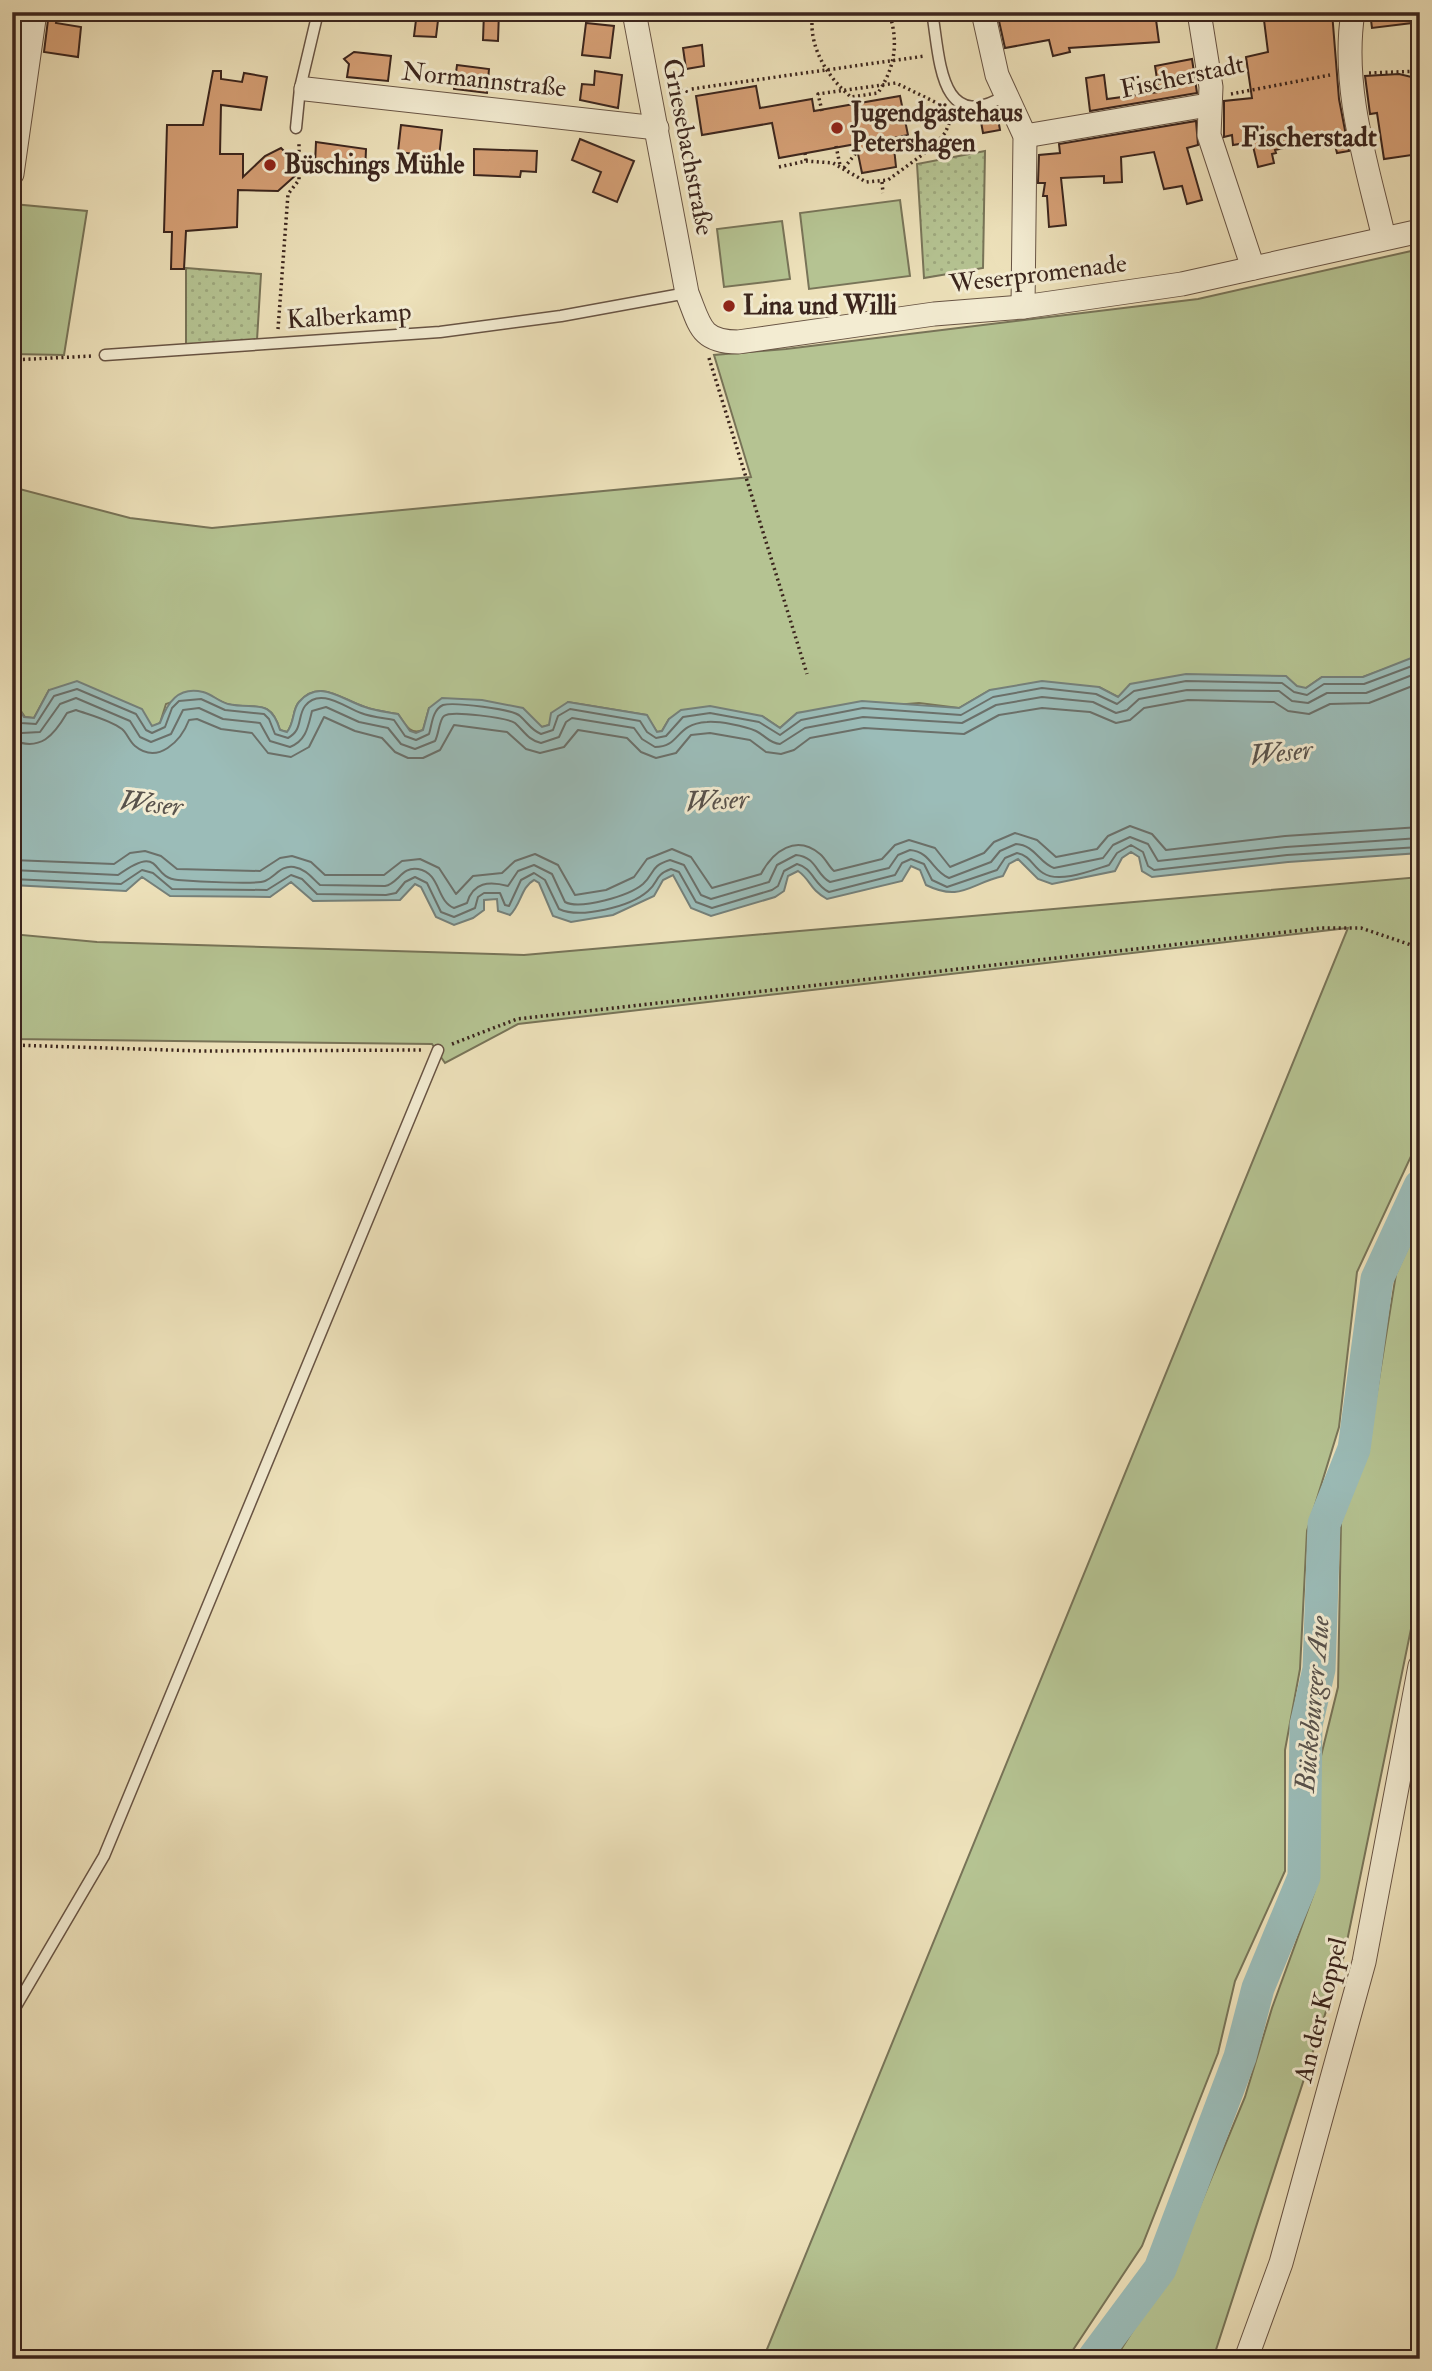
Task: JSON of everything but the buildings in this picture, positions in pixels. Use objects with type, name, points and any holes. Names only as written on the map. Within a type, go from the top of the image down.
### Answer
[{"type":"street","points":[[12,174],[35,12]]},
{"type":"street","name":"Griesebachstraße","points":[[634,12],[687,293]]},
{"type":"street","points":[[983,12],[997,75],[1025,135],[1023,307]]},
{"type":"street","points":[[1199,12],[1211,87],[1208,105],[1209,135],[1253,268]]},
{"type":"street","points":[[1353,12],[1348,45],[1357,119],[1384,238]]},
{"type":"street","name":"Normannstraße","points":[[306,89],[657,128]]},
{"type":"street","name":"Fischerstadt","points":[[1025,135],[1208,105]]},
{"type":"street","name":"Weserpromenade","points":[[707,335],[719,342],[738,342],[934,314],[1023,307],[1182,285],[1420,231]]},
{"type":"street","points":[[687,293],[707,335]]},
{"type":"street","name":"An der Koppel","points":[[1246,2359],[1281,2263],[1364,1962],[1420,1666]]},
{"type":"lane","points":[[296,128],[300,88],[318,12]]},
{"type":"lane","points":[[932,12],[944,80],[956,102],[965,107],[979,108],[1006,95]]},
{"type":"lane","name":"Kalberkamp","points":[[105,355],[440,332],[561,316],[687,293]]},
{"type":"lane","points":[[12,2013],[104,1856],[438,1050]]},
{"type":"path","points":[[813,12],[813,36],[827,72],[851,97],[878,93],[884,85],[894,61],[895,37],[889,12]]},
{"type":"path","points":[[650,94],[827,72],[939,54]]},
{"type":"path","name":"Fischerstadt","points":[[1208,105],[1219,96],[1309,77],[1351,72],[1420,71]]},
{"type":"path","points":[[822,110],[818,94],[884,85],[905,85],[931,98],[946,112]]},
{"type":"path","points":[[865,95],[867,102]]},
{"type":"path","points":[[779,167],[806,161],[842,166],[866,182],[882,182],[896,176],[940,139],[955,113],[946,112],[905,121]]},
{"type":"path","points":[[276,345],[288,194],[299,180],[301,155],[296,128]]},
{"type":"path","points":[[836,146],[842,166]]},
{"type":"path","points":[[805,153],[806,161]]},
{"type":"path","points":[[842,166],[856,153]]},
{"type":"path","points":[[882,182],[883,193]]},
{"type":"path","points":[[707,335],[706,346],[807,674]]},
{"type":"path","points":[[12,360],[105,355]]},
{"type":"path","points":[[12,1045],[201,1051],[438,1050],[517,1019],[1321,928],[1361,928],[1420,948]]},
{"type":"green space","points":[[985,151],[983,268],[924,278],[917,164]]},
{"type":"green space","points":[[900,200],[910,276],[809,289],[800,213]]},
{"type":"green space","points":[[13,204],[87,211],[64,355],[12,354]]},
{"type":"green space","points":[[782,221],[790,279],[724,287],[717,229]]},
{"type":"green space","points":[[1420,249],[1420,656],[1363,677],[1322,677],[1306,688],[1118,697],[1099,687],[990,690],[959,708],[919,703],[797,713],[780,728],[762,716],[669,719],[662,731],[657,732],[646,715],[568,702],[549,725],[542,727],[533,721],[429,708],[423,730],[415,731],[408,728],[398,714],[369,708],[323,691],[307,695],[299,702],[287,732],[280,730],[276,719],[266,709],[227,704],[202,692],[166,704],[160,723],[152,727],[49,690],[34,718],[25,717],[12,698],[12,487],[130,518],[212,528],[751,477],[714,355],[786,349],[1198,299]]},
{"type":"green space","points":[[186,268],[261,274],[257,340],[186,346]]},
{"type":"green space","points":[[1420,877],[1420,1137],[1357,1272],[1339,1427],[1307,1531],[1300,1669],[1285,1750],[1285,1871],[1235,1981],[1218,2053],[1142,2246],[1067,2359],[763,2359],[1348,928],[518,1024],[445,1063],[432,1044],[12,1039],[12,934],[97,942],[524,955]]},
{"type":"green space","points":[[1420,1221],[1420,1585],[1344,1956],[1213,2359],[1115,2359],[1177,2261],[1245,2097],[1272,2008],[1315,1890],[1320,1760],[1338,1687],[1341,1522],[1368,1447],[1396,1274]]},
{"type":"water","name":"Weser","points":[[1419,655],[1420,853],[1288,862],[1152,877],[1142,871],[1139,857],[1131,852],[1122,858],[1115,871],[1052,884],[1038,879],[1018,859],[1009,864],[1003,876],[957,892],[938,890],[926,885],[920,870],[911,866],[902,881],[827,899],[798,871],[788,876],[784,891],[775,897],[711,916],[691,908],[673,875],[663,880],[654,896],[613,915],[571,922],[553,916],[539,883],[534,880],[526,887],[510,915],[498,911],[497,899],[484,900],[484,910],[473,918],[454,925],[436,917],[421,887],[415,884],[400,900],[313,901],[291,882],[270,897],[170,896],[142,877],[126,891],[12,885],[12,698],[24,717],[34,718],[49,690],[77,681],[142,709],[152,726],[160,723],[175,698],[194,691],[206,693],[228,704],[266,709],[276,720],[280,730],[287,732],[299,702],[307,695],[323,691],[369,708],[398,714],[410,731],[416,733],[423,730],[429,708],[442,698],[482,700],[523,708],[542,727],[549,725],[551,713],[568,702],[647,715],[657,732],[662,731],[669,719],[681,710],[710,706],[762,716],[780,728],[797,713],[862,701],[959,708],[990,690],[1042,681],[1099,687],[1118,697],[1130,684],[1186,674],[1286,676],[1297,686],[1306,688],[1322,677],[1363,677]]},
{"type":"waterway","name":"Bückeburger Aue","points":[[1093,2359],[1160,2269],[1240,2057],[1258,1988],[1304,1877],[1306,1725],[1319,1669],[1324,1524],[1354,1449],[1377,1279],[1420,1186]]},
{"type":"place","name":"Jugendgästehaus Petershagen","points":[[837,128]]},
{"type":"place","name":"Büschings Mühle","points":[[270,165]]},
{"type":"place","name":"Lina und Willi","points":[[729,306]]},
{"type":"district","name":"Fischerstadt","points":[[1309,137]]}]
